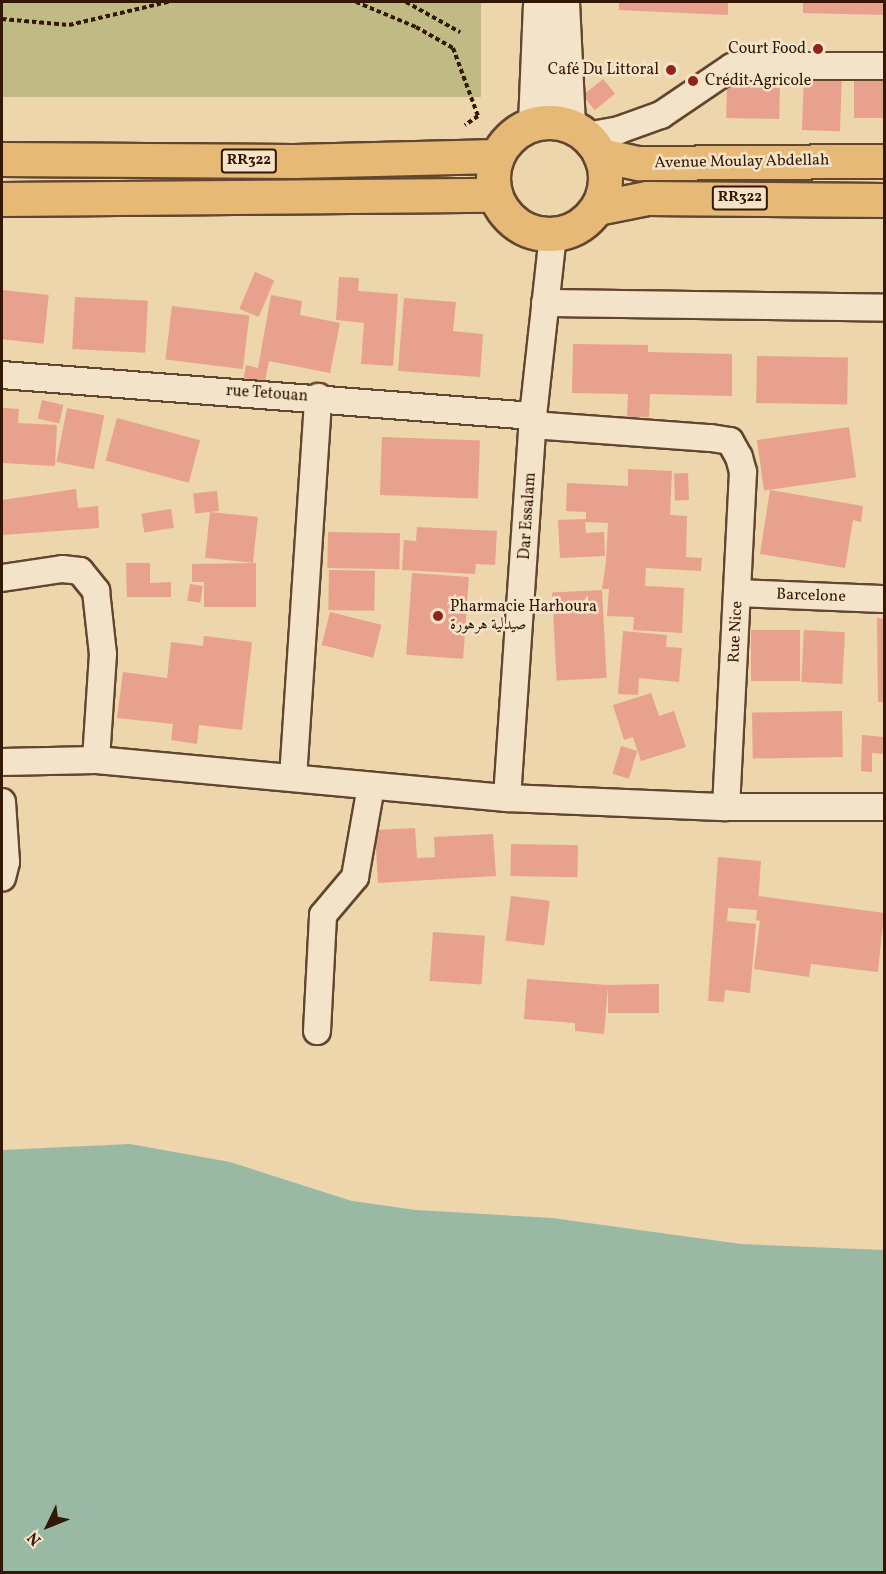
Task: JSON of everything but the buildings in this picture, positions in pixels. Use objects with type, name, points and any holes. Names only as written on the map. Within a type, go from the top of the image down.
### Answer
[{"type":"main road","name":"RR322","points":[[535,123],[584,139]]},
{"type":"main road","points":[[535,123],[506,141],[497,156],[492,175],[495,195],[503,212],[517,225],[535,233],[553,234]]},
{"type":"main road","points":[[584,139],[604,182],[597,208]]},
{"type":"main road","name":"Avenue Moulay Abdellah","points":[[584,139],[639,163],[885,161]]},
{"type":"main road","name":"RR322","points":[[2,159],[294,161],[497,156]]},
{"type":"main road","points":[[2,199],[495,195]]},
{"type":"main road","name":"RR322","points":[[553,234],[586,222],[597,208],[646,198],[885,200]]},
{"type":"street","points":[[535,123],[540,2]]},
{"type":"street","points":[[562,2],[584,139],[661,116],[732,67],[885,66]]},
{"type":"street","name":"Dar Essalam","points":[[507,798],[533,421],[553,234]]},
{"type":"street","points":[[545,303],[885,308]]},
{"type":"street","name":"rue Tetouan","points":[[2,375],[318,397],[711,438],[730,441],[739,458]]},
{"type":"street","points":[[293,778],[318,397]]},
{"type":"street","name":"Rue Nice","points":[[726,807],[743,472],[739,458]]},
{"type":"street","points":[[2,578],[62,569],[80,571],[96,591],[103,654],[96,760]]},
{"type":"street","name":"Barcelone","points":[[738,593],[885,599]]},
{"type":"street","points":[[2,762],[96,760],[507,798],[726,807],[885,807]]},
{"type":"street","points":[[317,1031],[323,915],[355,878],[372,786]]},
{"type":"street","points":[[2,802],[6,862],[2,878]]},
{"type":"path","points":[[2,19],[69,25],[168,2]]},
{"type":"path","points":[[356,2],[416,27],[453,48],[478,116],[469,125],[457,126]]},
{"type":"path","points":[[406,2],[460,32]]},
{"type":"shaded area","points":[[2,2],[481,2],[481,97],[2,97]]},
{"type":"shaded area","points":[[130,1144],[230,1162],[352,1201],[416,1210],[552,1218],[741,1244],[884,1250],[884,1572],[2,1572],[2,1150]]},
{"type":"place","name":"Court Food","points":[[818,49]]},
{"type":"place","name":"Café Du Littoral","points":[[671,70]]},
{"type":"place","name":"Crédit Agricole","points":[[693,81]]},
{"type":"place","name":"Pharmacie Harhoura صيدلية هرهورة","points":[[438,616]]}]
